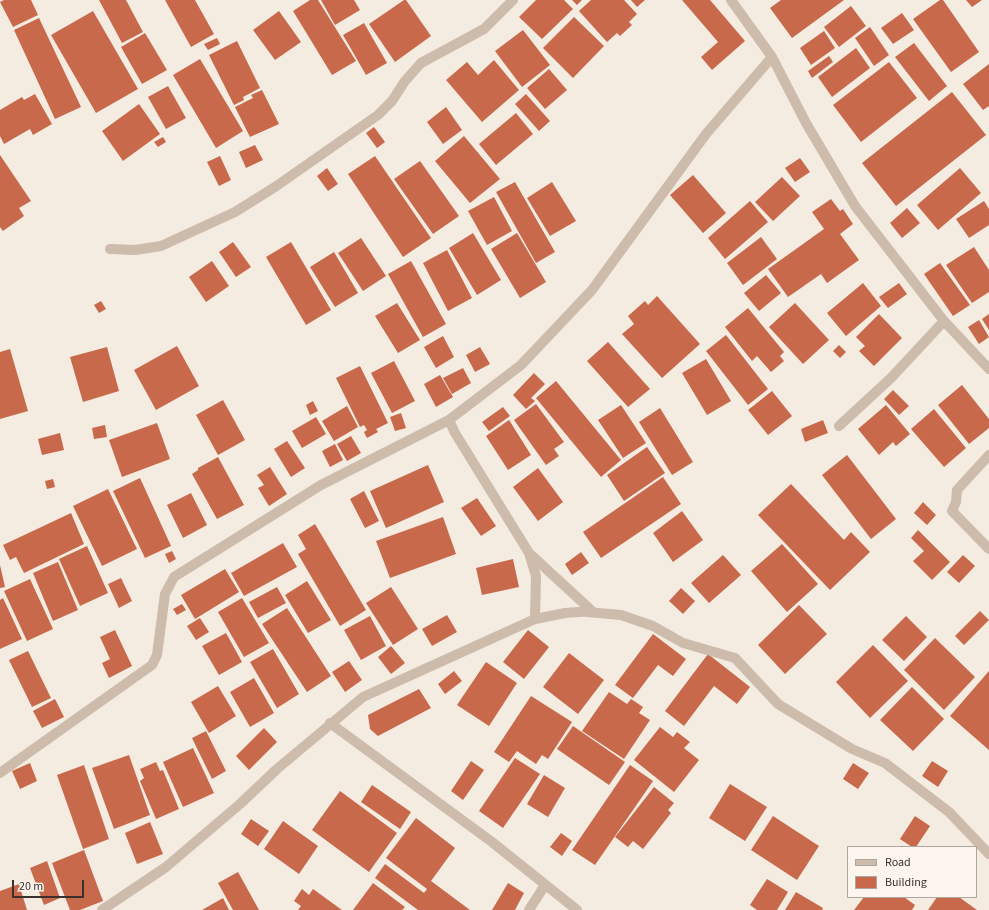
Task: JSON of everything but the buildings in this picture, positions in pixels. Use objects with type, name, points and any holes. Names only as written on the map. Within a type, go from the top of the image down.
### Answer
[{"type":"street","points":[[110,249],[135,250],[161,246],[235,212],[275,187],[378,116],[392,101],[404,81],[421,62],[484,29],[513,0]]},
{"type":"street","points":[[731,0],[772,57],[806,123],[855,206],[944,321],[989,369]]},
{"type":"street","points":[[0,773],[152,666],[157,655],[165,594],[174,577],[321,485],[449,420],[522,365],[592,290],[706,134],[772,57]]},
{"type":"street","points":[[839,426],[891,378],[944,321]]},
{"type":"street","points":[[449,420],[455,433],[529,553],[536,576],[535,619]]},
{"type":"street","points":[[989,455],[957,490],[956,502],[952,510],[989,549]]},
{"type":"street","points":[[529,553],[592,611]]},
{"type":"street","points":[[102,910],[166,867],[330,723],[363,697],[535,619],[565,613],[592,611],[621,615],[653,626],[683,643],[735,658],[778,704],[852,750],[885,763],[949,812],[989,854]]},
{"type":"street","points":[[330,723],[492,842],[577,910]]},
{"type":"street","points":[[529,910],[545,885]]}]
